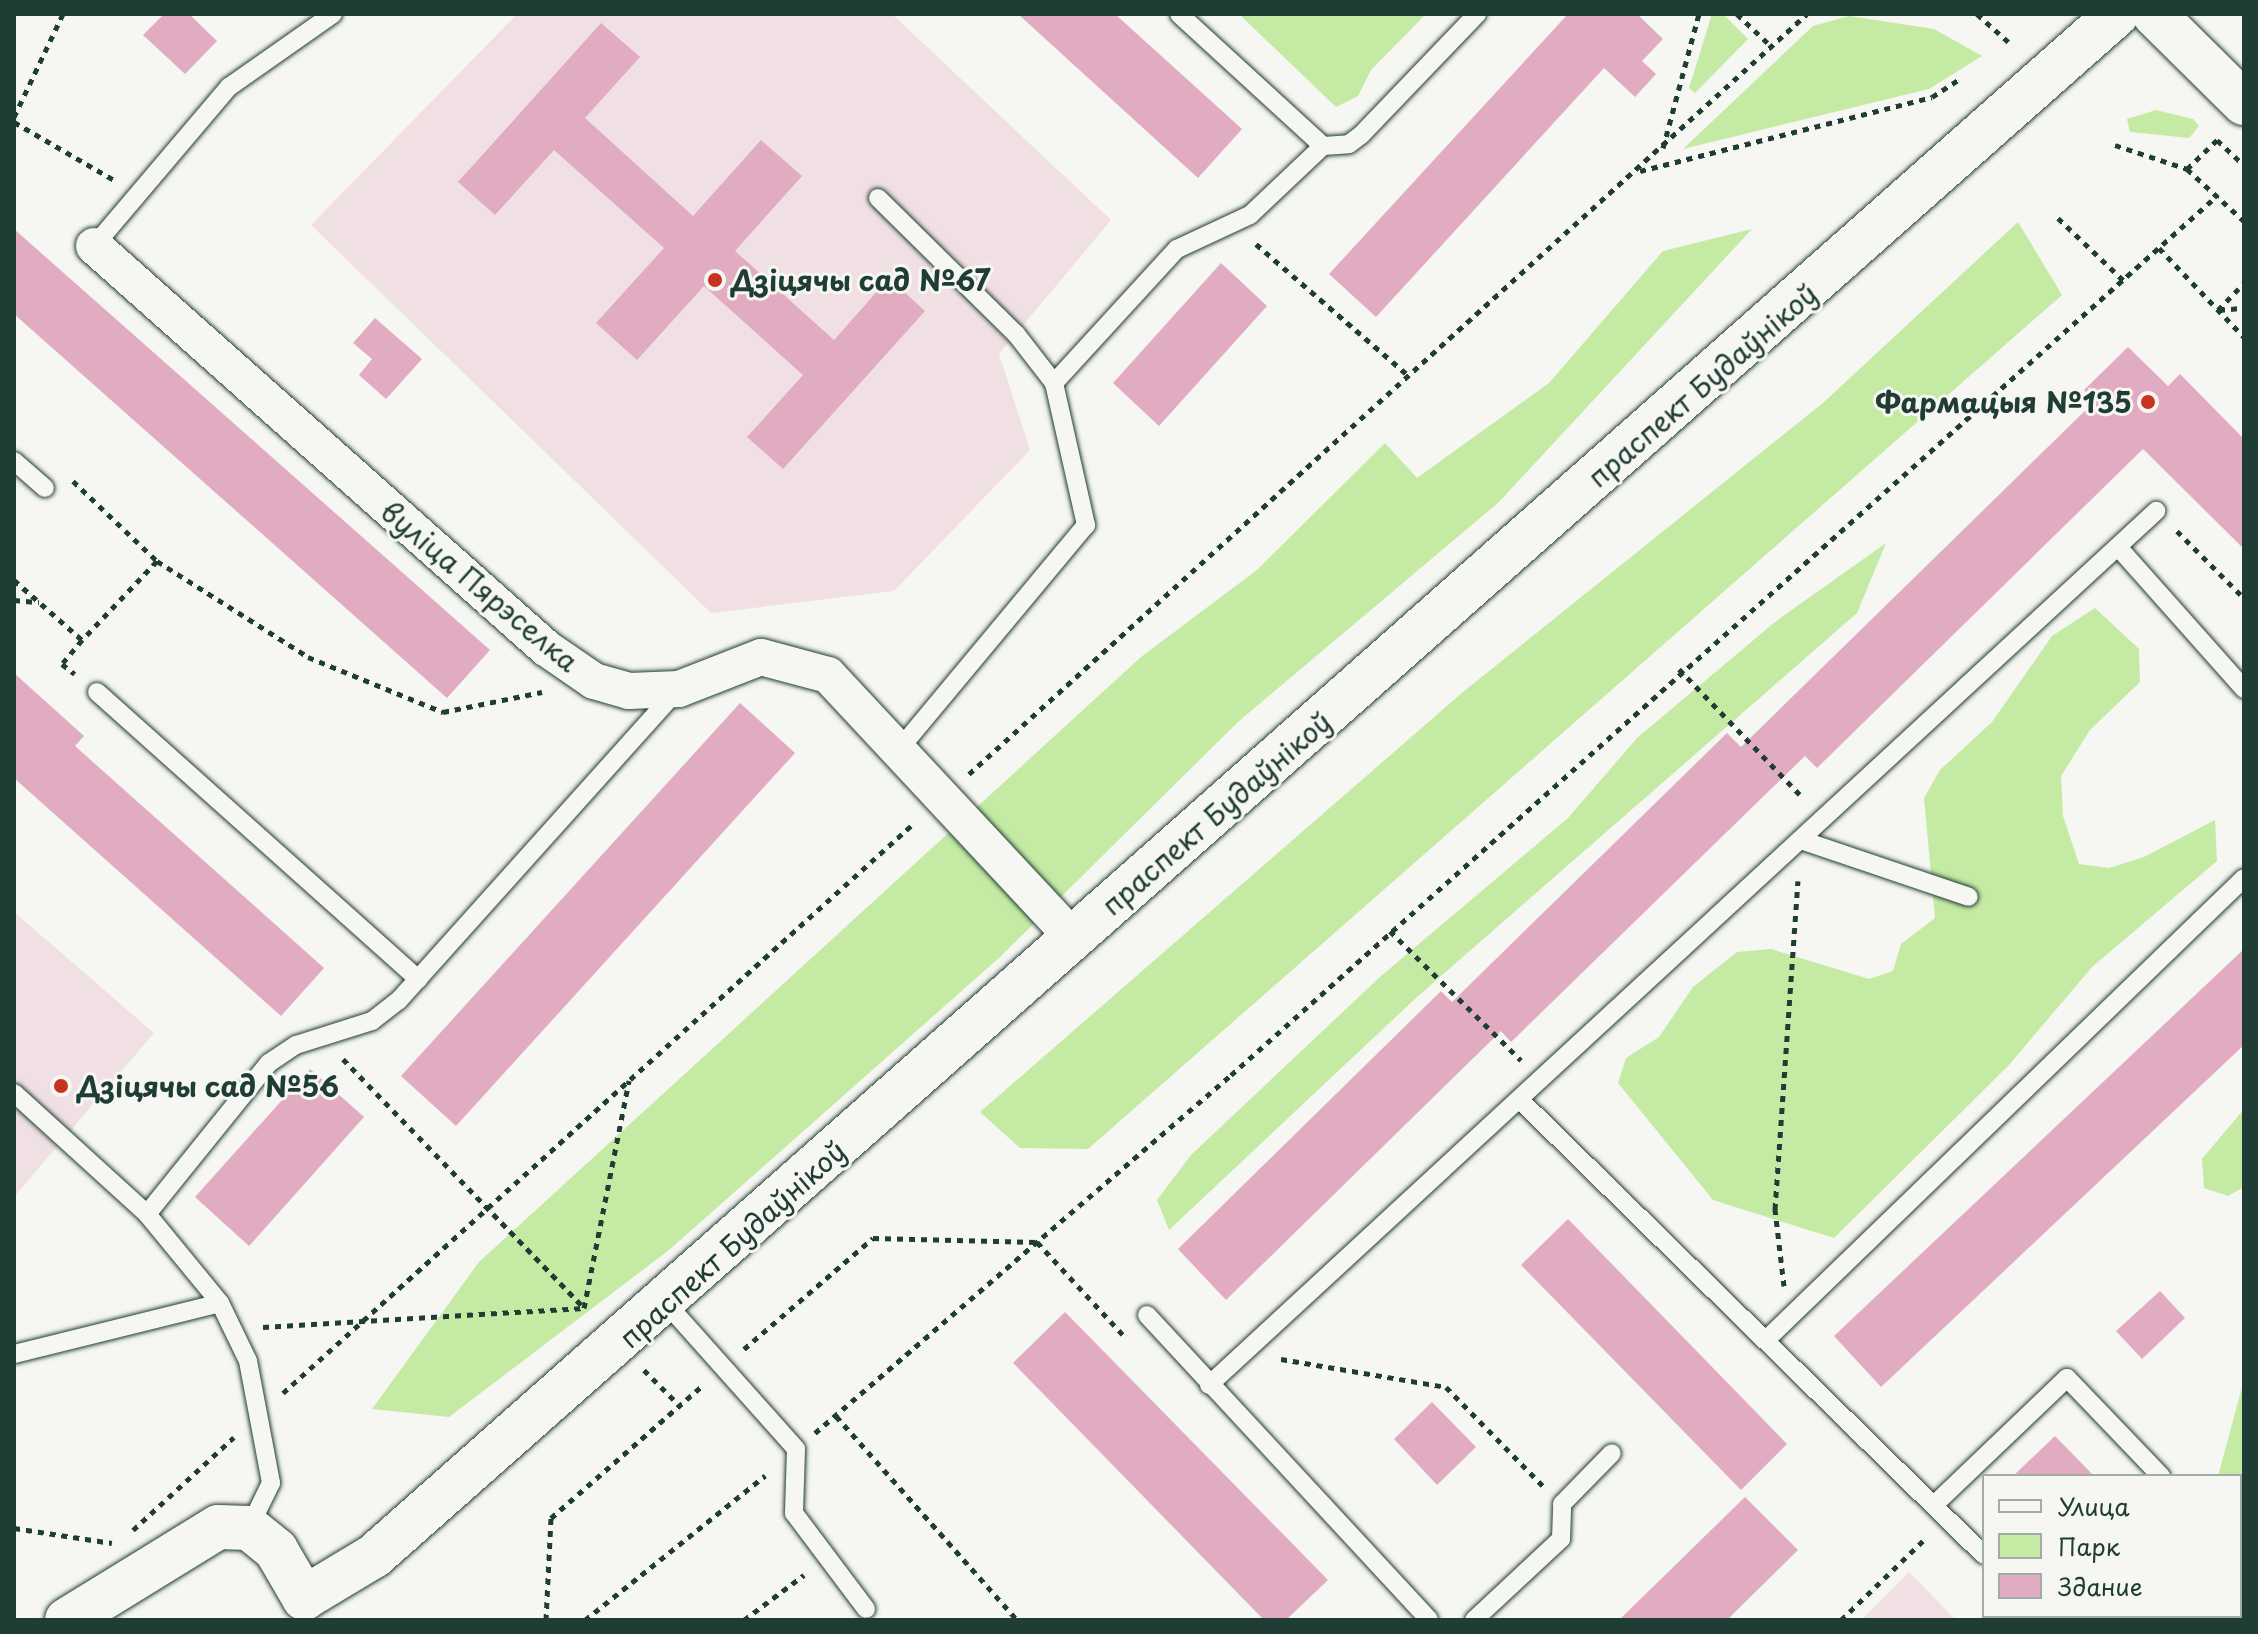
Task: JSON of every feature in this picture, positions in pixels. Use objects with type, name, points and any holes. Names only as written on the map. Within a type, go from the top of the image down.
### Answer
[{"type":"street","name":"праспект Будаўнікоў","points":[[311,1609],[619,1345],[2117,14]]},
{"type":"street","points":[[2154,14],[2244,103]]},
{"type":"street","name":"вуліца Пярэселка","points":[[94,246],[546,648],[594,681],[629,691],[679,689],[761,657],[798,661],[828,675],[946,794],[1074,939]]},
{"type":"street","points":[[67,1620],[138,1558],[218,1527],[249,1528],[276,1550],[311,1609]]},
{"type":"lane","points":[[94,246],[249,68],[333,14]]},
{"type":"lane","points":[[1179,14],[1323,146]]},
{"type":"lane","points":[[1054,383],[1177,249],[1231,222],[1282,191],[1323,146],[1349,144],[1361,135],[1477,14]]},
{"type":"lane","points":[[878,198],[1016,334],[1054,383],[1086,525],[901,747]]},
{"type":"lane","points":[[14,461],[45,488]]},
{"type":"lane","points":[[1209,1385],[1521,1101],[2156,511]]},
{"type":"lane","points":[[2118,547],[2244,689]]},
{"type":"lane","points":[[147,1214],[269,1063],[296,1045],[326,1041],[372,1021],[418,979],[679,689]]},
{"type":"lane","points":[[97,692],[418,979]]},
{"type":"lane","points":[[1801,840],[1969,897]]},
{"type":"lane","points":[[1767,1339],[2244,878]]},
{"type":"lane","points":[[14,1093],[147,1214],[220,1303],[248,1361],[271,1483],[249,1528]]},
{"type":"lane","points":[[1521,1101],[1982,1553]]},
{"type":"lane","points":[[14,1354],[220,1303]]},
{"type":"lane","points":[[666,1303],[796,1449],[794,1513],[866,1609]]},
{"type":"lane","points":[[1147,1315],[1429,1620]]},
{"type":"lane","points":[[1941,1511],[2067,1378],[2159,1474]]},
{"type":"lane","points":[[1474,1620],[1561,1539],[1562,1504],[1612,1453]]},
{"type":"path","points":[[63,14],[14,120],[138,194]]},
{"type":"path","points":[[1663,149],[1699,14]]},
{"type":"path","points":[[1737,14],[1772,47]]},
{"type":"path","points":[[14,1528],[138,1558],[139,1518],[258,1416],[359,1321],[1639,172],[1807,14]]},
{"type":"path","points":[[1977,14],[2013,46]]},
{"type":"path","points":[[1639,172],[1932,97],[1961,78]]},
{"type":"path","points":[[2187,169],[2217,140],[2244,165]]},
{"type":"path","points":[[2115,145],[2187,169],[2244,221]]},
{"type":"path","points":[[585,1620],[836,1416],[1037,1242],[1390,931],[1679,669],[2218,195]]},
{"type":"path","points":[[2058,218],[2123,280]]},
{"type":"path","points":[[1231,222],[1409,376]]},
{"type":"path","points":[[2159,248],[2244,337]]},
{"type":"path","points":[[2218,310],[2244,283]]},
{"type":"path","points":[[2218,310],[2244,308]]},
{"type":"path","points":[[69,478],[157,561],[308,657],[443,712],[594,681]]},
{"type":"path","points":[[2156,511],[2244,598]]},
{"type":"path","points":[[97,692],[62,664],[157,561]]},
{"type":"path","points":[[14,580],[82,640]]},
{"type":"path","points":[[14,600],[40,602]]},
{"type":"path","points":[[1679,669],[1807,802]]},
{"type":"path","points":[[1796,812],[1819,791]]},
{"type":"path","points":[[1787,1319],[1775,1209],[1801,840]]},
{"type":"path","points":[[1390,931],[1542,1081]]},
{"type":"path","points":[[326,1041],[680,1406]]},
{"type":"path","points":[[1523,1062],[1534,1052]]},
{"type":"path","points":[[584,1308],[630,1078]]},
{"type":"path","points":[[546,1620],[551,1518],[873,1238],[1037,1242],[1122,1334]]},
{"type":"path","points":[[230,1329],[584,1308]]},
{"type":"path","points":[[1244,1353],[1446,1387],[1562,1504]]},
{"type":"path","points":[[836,1416],[1017,1620]]},
{"type":"path","points":[[1841,1620],[1941,1511]]},
{"type":"path","points":[[744,1620],[827,1558]]},
{"type":"shaded area","name":"Дзіцячы сад №67","points":[[517,14],[892,14],[1111,220],[999,354],[1030,450],[894,591],[711,613],[311,225]]},
{"type":"shaded area","name":"Дзіцячы сад №56","points":[[14,912],[154,1033],[14,1197]]},
{"type":"shaded area","points":[[1909,1572],[1956,1620],[1861,1620]]},
{"type":"green space","points":[[1239,14],[1426,14],[1371,70],[1358,96],[1336,107]]},
{"type":"green space","points":[[1712,14],[1723,14],[1748,39],[1695,93],[1689,88]]},
{"type":"green space","points":[[1849,16],[1934,29],[1982,56],[1929,89],[1683,149],[1813,26]]},
{"type":"green space","points":[[2156,110],[2193,119],[2199,126],[2189,138],[2130,132],[2127,119]]},
{"type":"green space","points":[[2018,222],[2062,295],[1088,1149],[1020,1148],[980,1112],[1463,692],[1824,402]]},
{"type":"green space","points":[[1752,229],[1499,502],[1239,721],[1000,957],[669,1250],[449,1417],[372,1409],[479,1262],[1141,657],[1257,570],[1385,443],[1417,478],[1549,383],[1663,251]]},
{"type":"green space","points":[[1886,543],[1857,613],[1417,997],[1169,1230],[1157,1200],[1191,1155],[1381,976],[1568,818],[1637,738],[1775,622]]},
{"type":"green space","points":[[2095,608],[2139,649],[2140,682],[2090,730],[2061,776],[2063,816],[2079,864],[2109,868],[2144,857],[2215,820],[2217,861],[2092,967],[2009,1065],[1834,1238],[1713,1200],[1618,1083],[1626,1058],[1659,1037],[1693,987],[1737,952],[1771,949],[1869,979],[1893,971],[1901,944],[1935,918],[1924,798],[1940,770],[1992,722],[2052,636]]},
{"type":"green space","points":[[2244,1109],[2244,1187],[2228,1196],[2204,1188],[2202,1159]]},
{"type":"green space","points":[[2244,1380],[2244,1478],[2242,1474],[2219,1474]]},
{"type":"building","points":[[164,14],[189,14],[217,41],[185,74],[143,35]]},
{"type":"building","points":[[1018,14],[1115,14],[1242,129],[1198,178]]},
{"type":"building","points":[[1568,14],[1637,14],[1663,39],[1642,61],[1656,74],[1635,97],[1604,68],[1376,317],[1329,274]]},
{"type":"building","points":[[601,23],[640,57],[585,118],[693,216],[761,140],[802,176],[735,251],[834,340],[889,278],[925,311],[783,469],[747,437],[803,375],[704,286],[637,360],[596,323],[664,248],[554,150],[495,215],[458,182]]},
{"type":"building","points":[[14,229],[490,650],[447,698],[14,314]]},
{"type":"building","points":[[1221,263],[1267,306],[1159,426],[1113,383]]},
{"type":"building","points":[[375,318],[422,359],[386,399],[359,375],[372,359],[353,343]]},
{"type":"building","points":[[2128,347],[2168,386],[2180,374],[2244,439],[2244,549],[2143,449],[1817,768],[1805,756],[1511,1042],[1501,1031],[1226,1300],[1178,1249],[1441,991],[1452,1002],[1727,733],[1741,747],[2095,401],[2084,390]]},
{"type":"building","points":[[14,673],[84,736],[75,746],[324,968],[281,1016],[14,778]]},
{"type":"building","points":[[740,703],[795,753],[456,1126],[401,1076]]},
{"type":"building","points":[[2244,949],[2244,1045],[1881,1387],[1834,1336]]},
{"type":"building","points":[[310,1069],[364,1117],[249,1246],[195,1197]]},
{"type":"building","points":[[1568,1219],[1787,1444],[1741,1490],[1521,1265]]},
{"type":"building","points":[[2160,1291],[2185,1318],[2142,1359],[2116,1331]]},
{"type":"building","points":[[1065,1312],[1328,1580],[1286,1620],[1264,1620],[1013,1363]]},
{"type":"building","points":[[1432,1402],[1476,1447],[1437,1485],[1394,1439]]},
{"type":"building","points":[[2055,1436],[2092,1474],[2015,1474]]},
{"type":"building","points":[[1745,1497],[1798,1550],[1727,1620],[1619,1620]]},
{"type":"place","name":"Дзіцячы сад №67","points":[[715,280]]},
{"type":"place","name":"Фармацыя №135","points":[[2148,402]]},
{"type":"place","name":"Дзіцячы сад №56","points":[[61,1086]]}]
